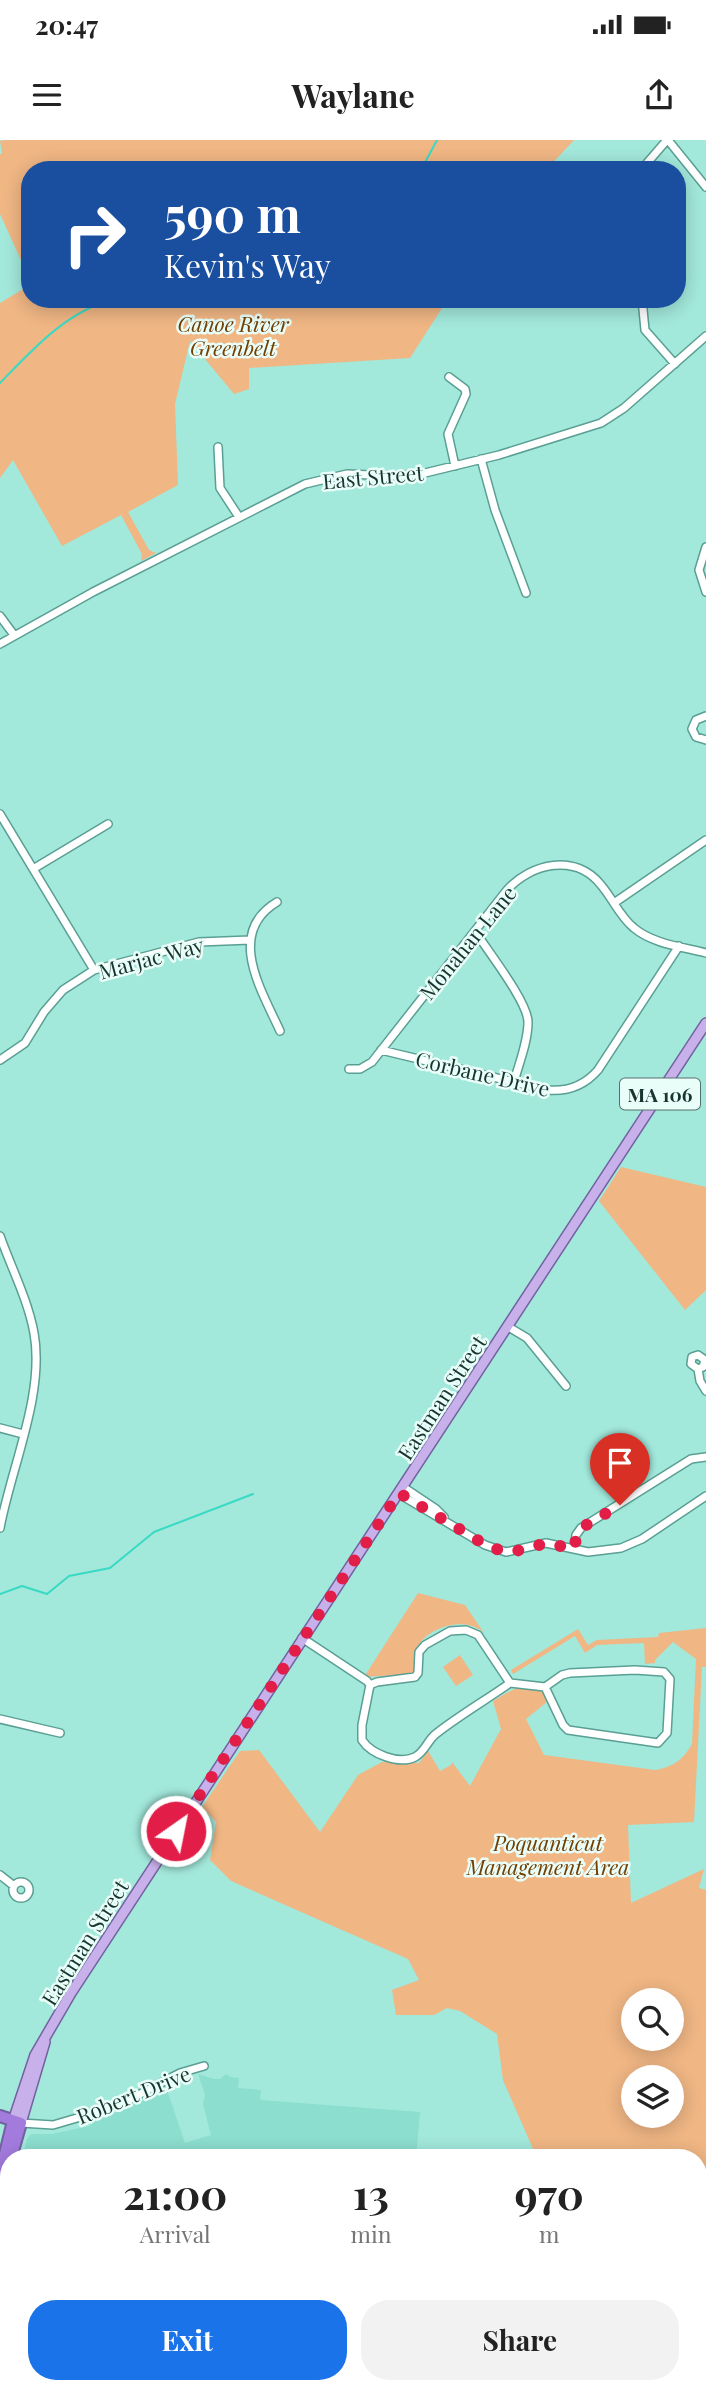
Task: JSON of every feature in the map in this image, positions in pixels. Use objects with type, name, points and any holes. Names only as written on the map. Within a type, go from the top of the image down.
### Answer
[{"type":"highway","points":[[0,2116],[17,2122]]},
{"type":"highway","name":"MA 106","points":[[12,2149],[17,2122]]},
{"type":"highway","name":"MA 106","points":[[8,2149],[17,2122]]},
{"type":"main road","name":"Eastman Street","points":[[17,2122],[35,2055],[73,1989],[706,1023]]},
{"type":"street","points":[[649,161],[667,140],[684,161]]},
{"type":"street","points":[[686,163],[706,187]]},
{"type":"street","points":[[643,308],[645,330],[675,364]]},
{"type":"street","name":"East Street","points":[[0,645],[93,592],[305,484],[347,474],[394,476],[425,473],[601,423],[624,408],[706,336]]},
{"type":"street","points":[[449,377],[465,388],[466,394],[448,435],[455,466]]},
{"type":"street","points":[[218,447],[220,488],[239,517]]},
{"type":"street","points":[[481,459],[495,510],[526,593]]},
{"type":"street","points":[[706,547],[699,570],[706,592]]},
{"type":"street","points":[[0,615],[14,635]]},
{"type":"street","points":[[706,716],[696,720],[692,729],[696,737],[706,740]]},
{"type":"street","points":[[0,814],[94,970]]},
{"type":"street","points":[[33,869],[108,824]]},
{"type":"street","points":[[614,903],[706,840]]},
{"type":"street","name":"Monahan Lane","points":[[349,1069],[364,1068],[382,1050],[519,878],[546,866],[562,864],[585,871],[601,884],[630,924],[643,934],[706,953]]},
{"type":"street","points":[[277,902],[260,915],[250,940],[253,966],[280,1031]]},
{"type":"street","points":[[475,931],[521,1001],[527,1016],[526,1033],[514,1082]]},
{"type":"street","name":"Marjac Way","points":[[0,1060],[21,1047],[50,1004],[63,990],[94,970],[199,942],[250,940]]},
{"type":"street","name":"Corbane Drive","points":[[382,1050],[554,1091],[571,1088],[589,1079],[603,1063],[679,946]]},
{"type":"street","points":[[0,1236],[35,1341],[35,1384],[0,1528]]},
{"type":"street","points":[[507,1326],[527,1338],[566,1386]]},
{"type":"street","points":[[698,1369],[699,1379],[706,1391]]},
{"type":"street","points":[[0,1428],[23,1434]]},
{"type":"street","points":[[574,1549],[581,1528],[691,1459],[706,1457]]},
{"type":"street","points":[[401,1490],[436,1509],[447,1520],[485,1545],[501,1551],[516,1551],[547,1543],[596,1552],[628,1546],[651,1534],[706,1496]]},
{"type":"street","points":[[370,1685],[415,1677],[418,1672],[419,1652],[425,1645],[450,1631],[466,1630],[478,1635],[510,1683]]},
{"type":"street","points":[[301,1640],[370,1685]]},
{"type":"street","points":[[370,1685],[362,1725],[362,1740],[371,1751],[382,1757],[410,1759],[418,1756],[435,1734],[510,1683],[545,1687],[562,1675],[570,1673],[635,1670],[664,1672],[670,1679],[667,1732],[658,1743],[568,1730],[545,1687]]},
{"type":"street","points":[[0,1719],[60,1733]]},
{"type":"street","points":[[0,1875],[15,1886]]},
{"type":"street","name":"Robert Drive","points":[[17,2122],[53,2124],[82,2116],[127,2101],[180,2073],[204,2066]]},
{"type":"shaded area","points":[[198,2074],[220,2079],[226,2074],[239,2078],[238,2088],[261,2090],[260,2100],[420,2112],[417,2149],[24,2149],[31,2134],[52,2134],[90,2126],[92,2122],[154,2096],[166,2087],[185,2143],[211,2135],[203,2104],[205,2095]]},
{"type":"green space","points":[[574,140],[554,161],[21,161],[21,260],[0,214],[0,141]]},
{"type":"green space","name":"Canoe River Greenbelt","points":[[21,290],[21,308],[442,308],[410,358],[249,368],[249,389],[234,394],[190,341],[175,404],[178,485],[128,512],[149,550],[156,553],[141,561],[142,554],[121,515],[62,546],[13,460],[0,478],[0,303]]},
{"type":"green space","points":[[621,1167],[706,1187],[706,1290],[685,1310],[599,1201]]},
{"type":"green space","points":[[418,1593],[465,1605],[484,1633],[468,1625],[458,1624],[439,1629],[424,1639],[416,1649],[414,1674],[364,1677]]},
{"type":"green space","name":"Poquanticut Management Area","points":[[706,1628],[706,1667],[702,1667],[694,1822],[628,1825],[631,1903],[704,1869],[699,1888],[706,1890],[706,2149],[533,2149],[503,2080],[497,2034],[460,2011],[447,2008],[434,2015],[396,2015],[392,1990],[419,1980],[408,1959],[231,1881],[210,1860],[216,1822],[202,1807],[240,1751],[259,1750],[320,1832],[358,1775],[382,1762],[419,1763],[428,1751],[440,1771],[452,1762],[470,1786],[501,1729],[493,1701],[523,1687],[537,1688],[548,1701],[526,1719],[544,1755],[655,1770],[677,1762],[692,1744],[696,1659],[673,1642],[655,1663],[645,1664],[644,1643],[597,1645],[585,1653],[575,1636],[513,1674],[511,1670],[578,1629],[588,1645],[597,1640],[658,1637],[659,1633]]},
{"type":"green space","points":[[460,1655],[473,1675],[456,1686],[443,1667]]},
{"type":"waterway","points":[[426,161],[437,140]]},
{"type":"waterway","points":[[0,383],[52,333],[90,308]]},
{"type":"waterway","points":[[0,1594],[22,1586],[47,1594],[69,1576],[110,1568],[154,1532],[253,1494]]},
{"type":"route","points":[[176,1831],[399,1493],[491,1548],[506,1552],[547,1543],[574,1549],[581,1528],[620,1505]]}]
